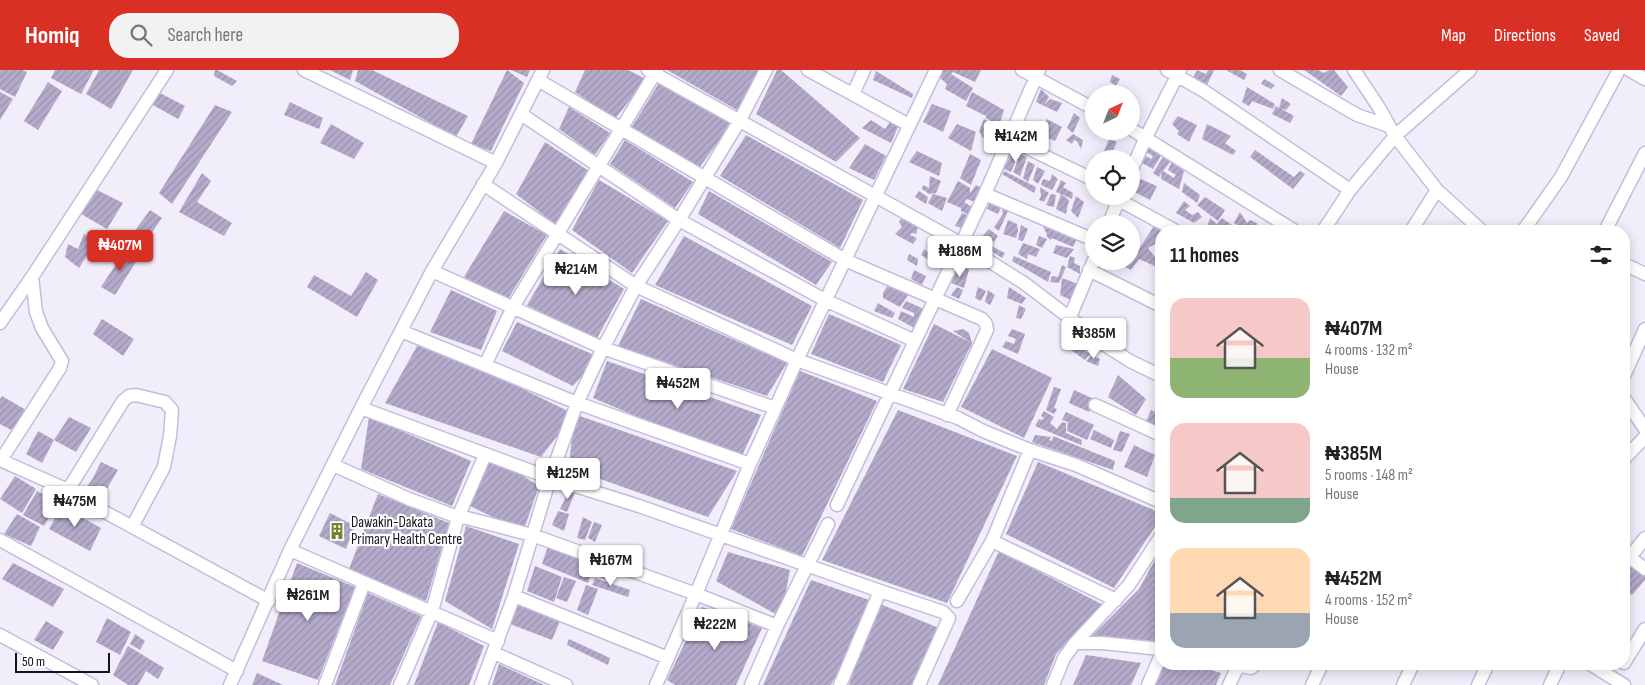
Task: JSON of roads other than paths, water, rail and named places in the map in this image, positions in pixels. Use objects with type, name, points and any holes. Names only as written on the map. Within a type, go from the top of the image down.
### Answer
[{"type":"street","points":[[0,323],[168,70]]},
{"type":"street","points":[[304,70],[496,163]]},
{"type":"street","points":[[481,685],[514,596],[550,478],[578,403],[603,348],[636,286],[740,120],[766,70]]},
{"type":"street","points":[[808,70],[909,125]]},
{"type":"street","points":[[853,94],[864,70]]},
{"type":"street","points":[[656,685],[775,408],[936,70]]},
{"type":"street","points":[[1022,70],[1037,74],[1085,103]]},
{"type":"street","points":[[1280,70],[1357,115],[1392,131]]},
{"type":"street","points":[[1354,70],[1392,131],[1437,190],[1475,225]]},
{"type":"street","points":[[1327,225],[1392,131],[1455,75],[1470,70]]},
{"type":"street","points":[[1527,225],[1561,177],[1619,70]]},
{"type":"street","points":[[1629,70],[1645,79]]},
{"type":"street","points":[[485,365],[513,307],[621,130],[653,71],[960,243],[1024,283],[1108,347],[1130,361],[1155,373]]},
{"type":"street","points":[[1140,150],[1175,72],[1350,190]]},
{"type":"street","points":[[837,505],[984,194],[1037,74]]},
{"type":"street","points":[[230,685],[290,550],[361,408],[432,271],[496,163],[541,75],[621,130],[844,260],[982,319],[986,324],[987,330],[947,415]]},
{"type":"street","points":[[521,114],[679,220],[825,300],[915,341]]},
{"type":"street","points":[[1140,133],[1286,225]]},
{"type":"street","points":[[1009,139],[1085,176]]},
{"type":"street","points":[[1608,225],[1645,153]]},
{"type":"street","points":[[483,184],[636,286],[797,360],[947,415],[1030,450],[1076,465],[1155,499]]},
{"type":"street","points":[[1415,225],[1437,190]]},
{"type":"street","points":[[984,194],[1085,236]]},
{"type":"street","points":[[1132,205],[1166,225]]},
{"type":"street","points":[[1630,267],[1645,274]]},
{"type":"street","points":[[1070,317],[1090,270]]},
{"type":"street","points":[[1100,270],[1155,302]]},
{"type":"street","points":[[432,271],[603,348],[775,408]]},
{"type":"street","points":[[32,277],[36,312],[42,328],[62,361],[60,368],[0,460],[68,490],[268,601]]},
{"type":"street","points":[[1630,363],[1645,329]]},
{"type":"street","points":[[401,331],[578,403],[750,464]]},
{"type":"street","points":[[68,490],[123,401],[129,396],[136,394],[165,402],[172,410],[170,436],[164,466],[132,527]]},
{"type":"street","points":[[1095,405],[1155,432]]},
{"type":"street","points":[[1630,407],[1645,429]]},
{"type":"street","points":[[361,408],[550,478],[638,506],[720,536],[944,612],[949,618],[919,685]]},
{"type":"street","points":[[1630,452],[1645,437]]},
{"type":"street","points":[[957,601],[992,541],[1030,450]]},
{"type":"street","points":[[400,685],[432,611],[458,517],[485,454]]},
{"type":"street","points":[[333,465],[409,499],[458,517],[532,535],[696,594],[777,626]]},
{"type":"street","points":[[751,685],[777,626],[828,524]]},
{"type":"street","points":[[1630,550],[1645,538]]},
{"type":"street","points":[[0,540],[237,671]]},
{"type":"street","points":[[992,541],[1116,600]]},
{"type":"street","points":[[1053,685],[1064,658],[1074,643],[1129,585],[1155,545]]},
{"type":"street","points":[[290,550],[432,611],[566,685]]},
{"type":"street","points":[[1630,558],[1645,569]]},
{"type":"street","points":[[325,685],[364,583]]},
{"type":"street","points":[[840,685],[880,591]]},
{"type":"street","points":[[514,596],[668,658]]},
{"type":"street","points":[[1630,654],[1645,629]]},
{"type":"street","points":[[0,635],[92,685]]},
{"type":"street","points":[[1074,643],[1102,643],[1155,648]]},
{"type":"street","points":[[1148,685],[1155,669]]},
{"type":"street","points":[[1230,685],[1233,670]]},
{"type":"street","points":[[1312,685],[1319,670]]},
{"type":"street","points":[[1403,685],[1410,670]]},
{"type":"street","points":[[1478,685],[1485,670]]},
{"type":"street","points":[[1550,685],[1557,670]]},
{"type":"street","points":[[1600,670],[1619,682]]},
{"type":"place","name":"Dawakin-Dakata Primary Health Centre","points":[[337,531]]}]
